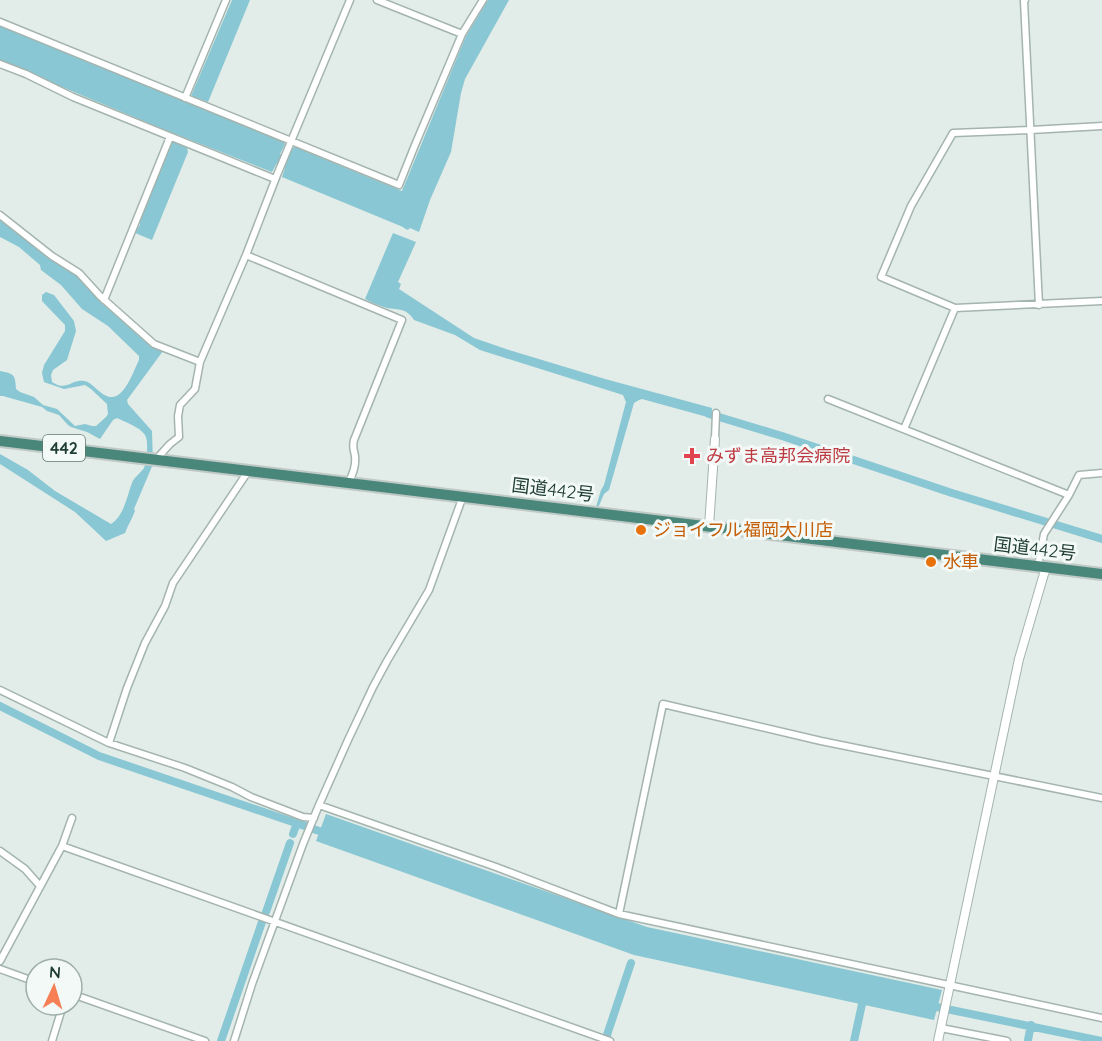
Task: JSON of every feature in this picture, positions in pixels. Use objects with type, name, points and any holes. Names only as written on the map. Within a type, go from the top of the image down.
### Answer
[{"type":"highway","name":"国道442号","points":[[0,441],[1102,574]]},
{"type":"street","points":[[185,98],[226,0]]},
{"type":"street","points":[[157,460],[179,437],[177,416],[180,405],[195,389],[200,362],[350,0]]},
{"type":"street","points":[[377,0],[462,34]]},
{"type":"street","points":[[0,22],[290,143],[399,185],[462,34],[483,0]]},
{"type":"street","points":[[1025,0],[1039,304]]},
{"type":"street","points":[[0,64],[170,137],[276,177]]},
{"type":"street","points":[[1102,126],[953,133],[911,206],[881,277],[955,308],[1102,301]]},
{"type":"street","points":[[104,300],[170,137]]},
{"type":"street","points":[[0,215],[52,256],[79,273],[104,300],[154,344],[200,362]]},
{"type":"street","points":[[246,255],[402,320],[354,440],[352,447],[355,455],[355,470],[349,482]]},
{"type":"street","points":[[904,429],[955,308]]},
{"type":"street","points":[[828,399],[1069,495]]},
{"type":"street","points":[[709,526],[716,413]]},
{"type":"street","points":[[109,742],[145,643],[165,606],[173,583],[249,470]]},
{"type":"street","points":[[939,1041],[1019,658],[1042,566],[1044,534],[1079,475],[1102,473]]},
{"type":"street","points":[[234,1041],[252,984],[314,819],[346,744],[387,661],[429,590],[464,496]]},
{"type":"street","points":[[0,690],[109,742],[186,768],[251,797],[314,819]]},
{"type":"street","points":[[619,914],[663,704],[821,741],[1102,798]]},
{"type":"street","points":[[320,805],[496,867],[619,914],[949,989],[1102,1018]]},
{"type":"street","points":[[0,961],[62,846],[72,818]]},
{"type":"street","points":[[62,846],[610,1041]]},
{"type":"street","points":[[0,851],[25,869],[40,886]]},
{"type":"street","points":[[0,969],[24,978]]},
{"type":"street","points":[[84,998],[205,1041]]},
{"type":"street","points":[[52,1041],[59,1017]]},
{"type":"street","points":[[942,1024],[1007,1041]]},
{"type":"water","points":[[232,0],[250,0],[208,102],[191,96]]},
{"type":"water","points":[[488,0],[509,0],[465,79],[451,152],[419,232],[410,228],[408,230],[282,177],[285,168],[277,163],[272,172],[0,61],[0,26],[284,142],[280,154],[288,157],[295,147],[402,191],[466,36]]},
{"type":"water","points":[[174,142],[187,148],[188,152],[152,240],[135,233]]},
{"type":"water","points":[[0,220],[76,275],[102,303],[149,345],[163,351],[127,400],[152,431],[153,464],[125,533],[106,541],[75,512],[0,464],[0,454],[28,470],[55,491],[111,524],[122,511],[133,481],[144,468],[147,454],[145,435],[136,427],[117,418],[113,420],[100,439],[71,427],[59,415],[42,407],[0,396],[0,371],[13,376],[16,389],[20,392],[34,397],[43,405],[57,409],[75,426],[85,424],[96,426],[108,414],[107,404],[85,385],[64,389],[44,382],[42,373],[44,365],[65,331],[65,325],[42,301],[42,295],[46,292],[54,295],[74,321],[76,331],[67,360],[53,370],[52,382],[65,386],[86,381],[107,396],[113,397],[119,394],[129,382],[139,356],[108,326],[82,309],[61,285],[41,270],[40,265],[19,247],[0,237]]},
{"type":"water","points":[[393,233],[416,242],[398,282],[401,284],[399,289],[474,338],[605,379],[712,408],[711,418],[642,399],[634,403],[609,490],[604,494],[598,508],[596,507],[626,402],[623,395],[480,350],[455,335],[414,320],[404,311],[384,307],[365,299]]},
{"type":"water","points":[[326,814],[647,927],[942,990],[934,1020],[634,955],[316,841]]},
{"type":"waterway","points":[[709,414],[1102,539]]},
{"type":"waterway","points":[[0,706],[99,756],[328,834]]},
{"type":"waterway","points":[[293,834],[297,823]]},
{"type":"waterway","points":[[266,912],[290,843]]},
{"type":"waterway","points":[[221,1041],[262,922]]},
{"type":"waterway","points":[[607,1035],[631,963]]},
{"type":"waterway","points":[[854,1041],[864,995]]},
{"type":"waterway","points":[[927,1005],[1102,1041]]},
{"type":"waterway","points":[[1028,1040],[1031,1025]]},
{"type":"place","name":"みずま高邦会病院","points":[[692,456]]},
{"type":"place","name":"ジョイフル福岡大川店","points":[[641,530]]},
{"type":"place","name":"水車","points":[[931,562]]}]
